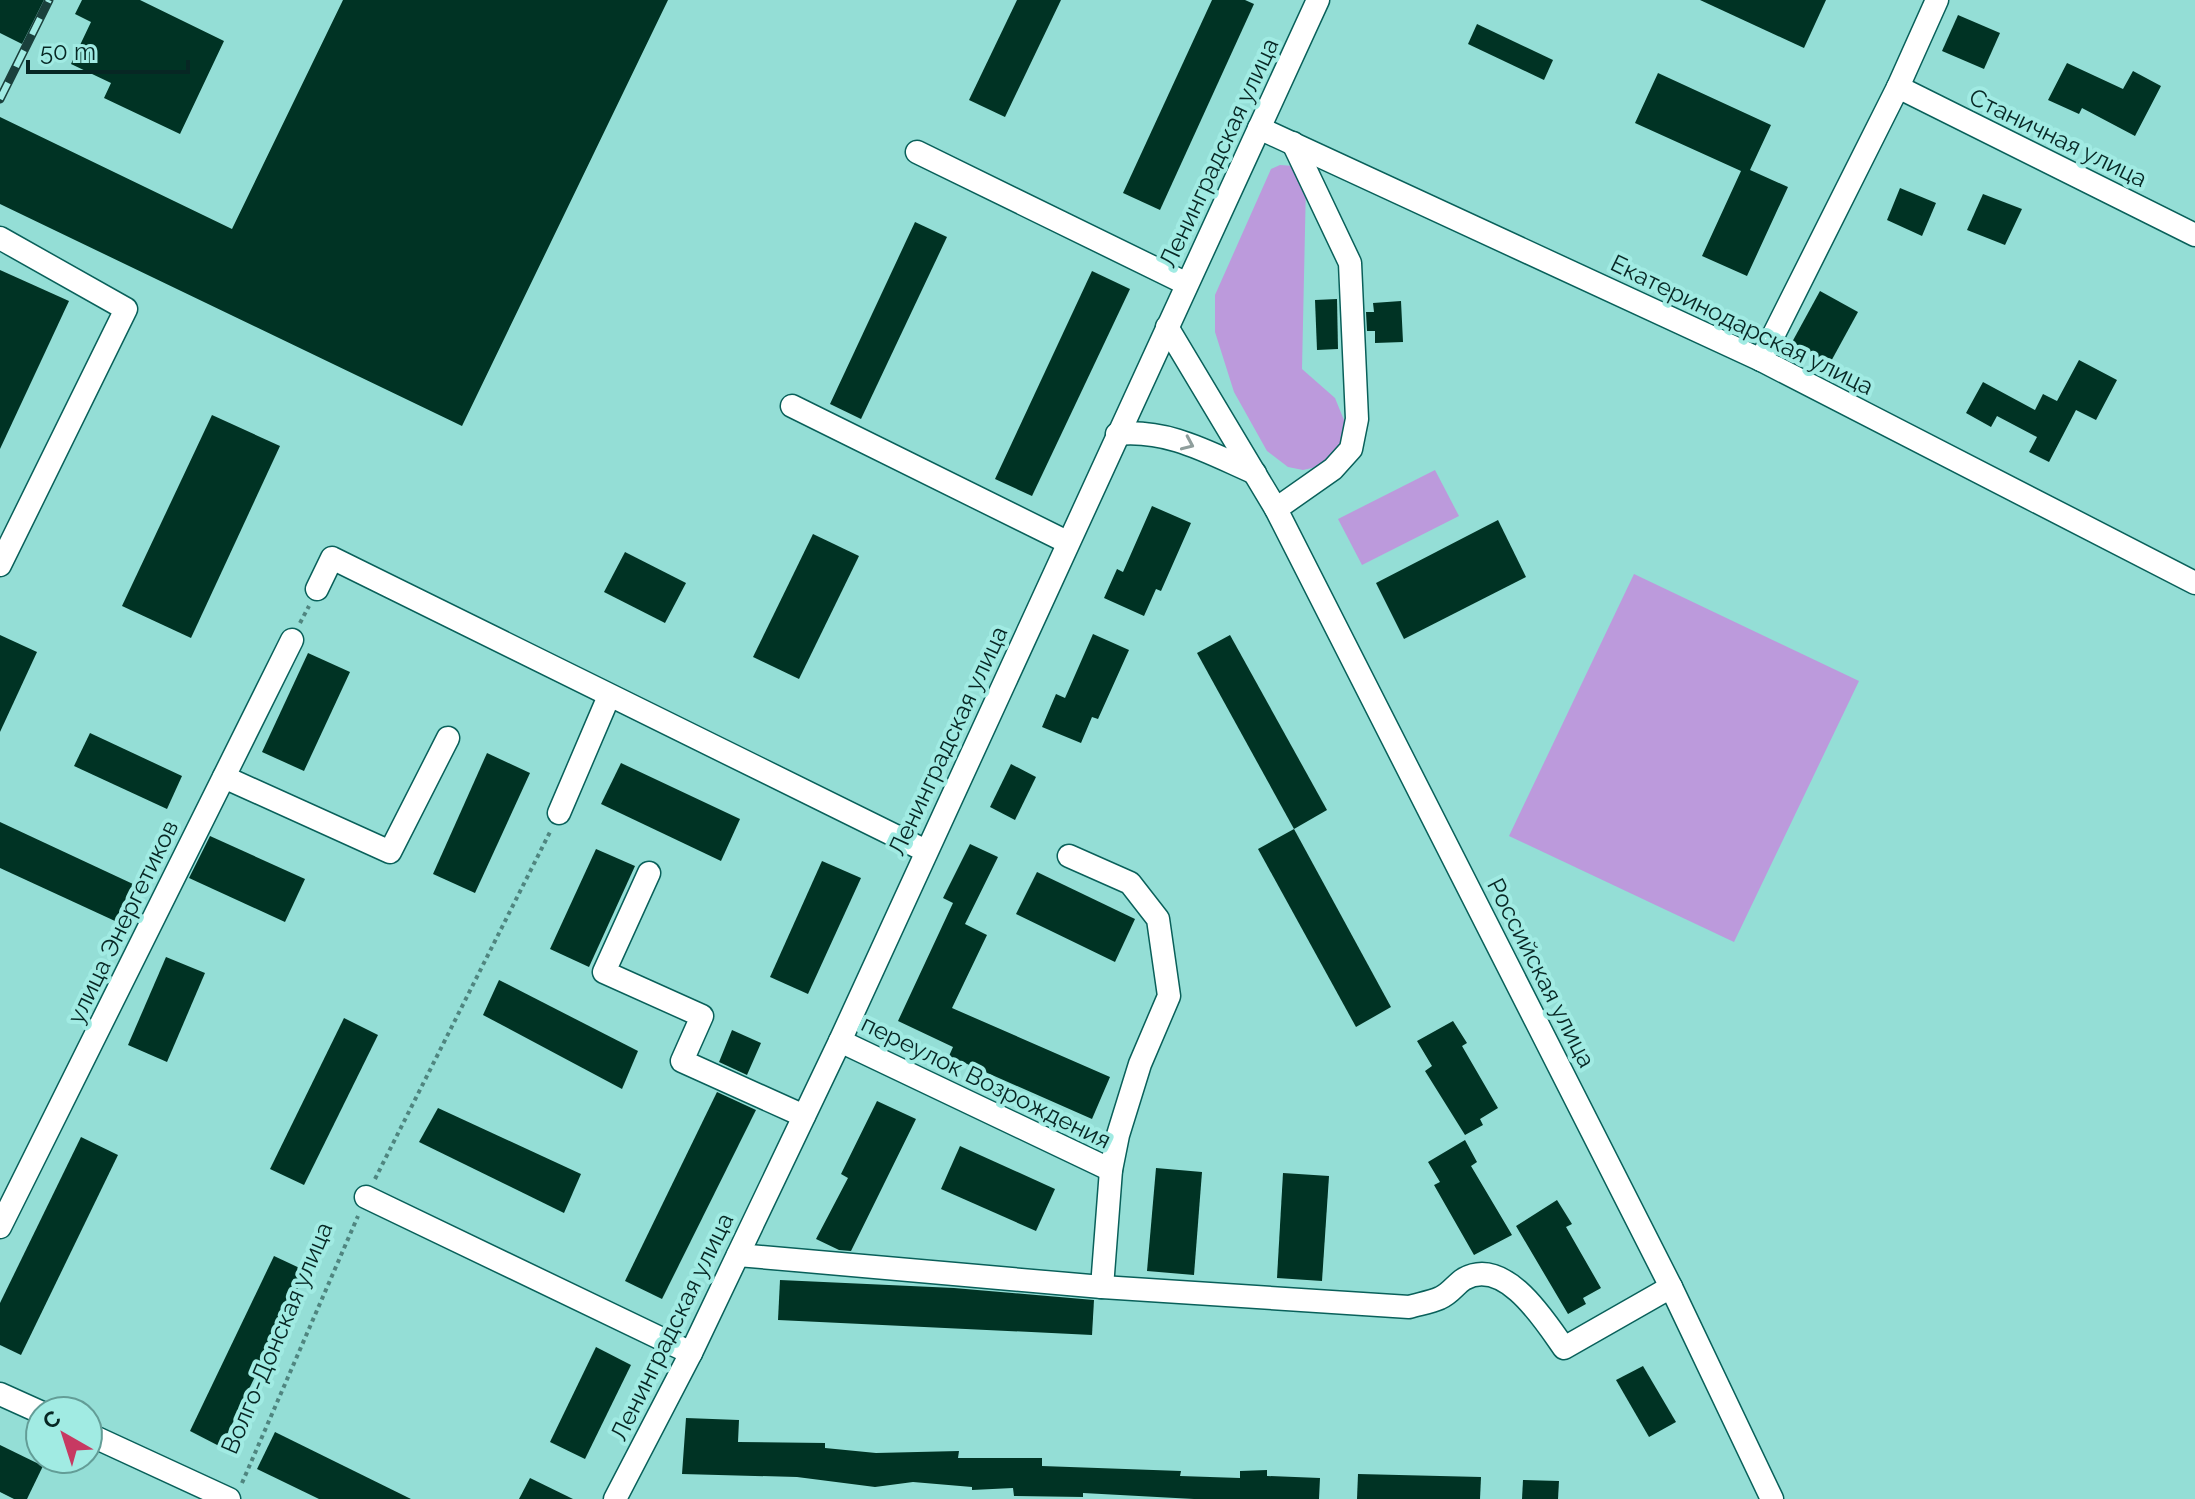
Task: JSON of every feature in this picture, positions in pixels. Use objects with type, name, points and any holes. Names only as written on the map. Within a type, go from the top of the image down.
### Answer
[{"type":"street","points":[[1761,360],[1898,87],[1937,0]]},
{"type":"street","name":"Ленинградская улица","points":[[615,1499],[691,1353],[840,1041],[1259,128],[1310,3]]},
{"type":"street","name":"Станичная улица","points":[[1898,87],[2195,235]]},
{"type":"street","name":"Екатеринодарская улица","points":[[1259,128],[1761,360],[2195,583]]},
{"type":"street","points":[[1276,509],[1333,469],[1351,449],[1357,419],[1350,263],[1293,143]]},
{"type":"street","points":[[917,152],[1187,284]]},
{"type":"street","points":[[0,238],[126,309],[0,565]]},
{"type":"street","name":"Российская улица","points":[[1167,327],[1276,509],[1671,1287],[1772,1499]]},
{"type":"street","points":[[792,406],[1067,542]]},
{"type":"street","points":[[1117,434],[1146,431],[1169,436],[1255,473]]},
{"type":"street","points":[[317,589],[332,558],[926,851]]},
{"type":"street","name":"улица Энергетиков","points":[[0,1227],[292,640]]},
{"type":"street","points":[[559,813],[609,696]]},
{"type":"street","points":[[224,777],[390,852],[448,738]]},
{"type":"street","points":[[1069,856],[1130,883],[1158,919],[1169,996],[1140,1064],[1111,1170],[1102,1287]]},
{"type":"street","points":[[649,873],[604,972],[702,1016],[682,1061],[804,1116]]},
{"type":"street","name":"переулок Возрождения","points":[[840,1041],[1111,1170]]},
{"type":"street","points":[[366,1197],[691,1353]]},
{"type":"street","points":[[738,1255],[1102,1287],[1409,1307],[1440,1298],[1462,1279],[1479,1274],[1493,1275],[1531,1301],[1564,1348],[1671,1287]]},
{"type":"street","points":[[0,1394],[24,1405]]},
{"type":"street","points":[[104,1440],[235,1492]]},
{"type":"path","points":[[292,640],[317,589]]},
{"type":"path","name":"Волго-Донская улица","points":[[235,1492],[366,1197],[559,813]]},
{"type":"shaded area","points":[[1280,165],[1294,166],[1306,184],[1302,369],[1335,398],[1348,430],[1345,443],[1321,466],[1303,470],[1288,467],[1267,451],[1234,392],[1215,332],[1215,295],[1271,169]]},
{"type":"shaded area","points":[[1435,470],[1459,516],[1362,565],[1338,519]]},
{"type":"shaded area","points":[[1634,574],[1859,681],[1734,942],[1509,836]]},
{"type":"building","points":[[0,0],[44,0],[22,44],[0,33]]},
{"type":"building","points":[[82,0],[140,0],[224,41],[180,134],[104,98],[111,83],[71,64],[91,22],[75,14]]},
{"type":"building","points":[[343,0],[668,0],[462,426],[0,204],[0,117],[232,229]]},
{"type":"building","points":[[1017,0],[1061,0],[1005,117],[969,100]]},
{"type":"building","points":[[1212,0],[1245,0],[1254,4],[1160,210],[1123,193]]},
{"type":"building","points":[[1700,0],[1826,0],[1804,48]]},
{"type":"building","points":[[1958,15],[2000,33],[1984,69],[1942,51]]},
{"type":"building","points":[[1477,24],[1553,60],[1544,80],[1468,44]]},
{"type":"building","points":[[2067,63],[2123,89],[2133,71],[2161,86],[2135,136],[2082,108],[2079,114],[2048,100]]},
{"type":"building","points":[[1658,73],[1771,125],[1750,170],[1788,187],[1747,276],[1702,256],[1741,171],[1635,123]]},
{"type":"building","points":[[1900,188],[1936,203],[1922,236],[1887,220]]},
{"type":"building","points":[[1983,194],[2022,209],[2005,245],[1967,230]]},
{"type":"building","points":[[915,222],[947,237],[861,419],[830,404]]},
{"type":"building","points":[[0,270],[69,301],[0,449]]},
{"type":"building","points":[[1092,271],[1130,289],[1032,496],[995,479]]},
{"type":"building","points":[[1820,291],[1858,312],[1829,365],[1791,344]]},
{"type":"building","points":[[1337,299],[1338,349],[1317,350],[1315,300]]},
{"type":"building","points":[[1401,301],[1403,342],[1375,343],[1375,331],[1367,331],[1366,312],[1374,312],[1373,303]]},
{"type":"building","points":[[2079,360],[2117,380],[2096,420],[2076,410],[2049,462],[2029,452],[2037,437],[1997,416],[1991,427],[1966,413],[1983,382],[2035,410],[2043,394],[2057,401]]},
{"type":"building","points":[[212,415],[280,446],[191,638],[122,606]]},
{"type":"building","points":[[1152,506],[1191,523],[1161,591],[1156,589],[1144,616],[1104,598],[1117,569],[1123,572]]},
{"type":"building","points":[[1498,520],[1526,577],[1404,639],[1376,583]]},
{"type":"building","points":[[813,534],[859,556],[799,679],[753,657]]},
{"type":"building","points":[[625,552],[686,583],[665,623],[604,592]]},
{"type":"building","points":[[1093,634],[1129,650],[1098,719],[1092,717],[1081,743],[1042,727],[1056,694],[1065,698]]},
{"type":"building","points":[[0,635],[37,652],[0,732]]},
{"type":"building","points":[[1230,635],[1327,810],[1294,829],[1197,653]]},
{"type":"building","points":[[308,653],[350,672],[304,771],[262,752]]},
{"type":"building","points":[[90,733],[182,776],[167,809],[74,766]]},
{"type":"building","points":[[487,753],[530,773],[475,893],[433,874]]},
{"type":"building","points":[[621,763],[740,819],[721,861],[601,804]]},
{"type":"building","points":[[1011,764],[1036,777],[1015,820],[990,807]]},
{"type":"building","points":[[0,822],[133,884],[115,921],[0,868]]},
{"type":"building","points":[[1294,829],[1391,1007],[1356,1027],[1258,849]]},
{"type":"building","points":[[210,836],[305,879],[285,922],[189,878]]},
{"type":"building","points":[[970,844],[998,857],[965,924],[987,935],[952,1008],[1110,1077],[1092,1119],[949,1056],[953,1047],[898,1021],[953,903],[943,898]]},
{"type":"building","points":[[596,849],[635,866],[589,967],[550,949]]},
{"type":"building","points":[[822,861],[861,878],[808,994],[770,977]]},
{"type":"building","points":[[1037,872],[1135,919],[1115,962],[1016,914]]},
{"type":"building","points":[[166,957],[205,973],[167,1062],[128,1045]]},
{"type":"building","points":[[499,980],[638,1051],[622,1089],[483,1015]]},
{"type":"building","points":[[344,1018],[378,1035],[304,1185],[270,1169]]},
{"type":"building","points":[[1453,1021],[1467,1043],[1462,1046],[1498,1108],[1480,1119],[1483,1125],[1465,1135],[1425,1071],[1432,1066],[1417,1041]]},
{"type":"building","points":[[732,1030],[761,1043],[747,1075],[719,1062]]},
{"type":"building","points":[[717,1092],[756,1110],[662,1299],[625,1281]]},
{"type":"building","points":[[877,1101],[916,1119],[851,1251],[839,1250],[816,1239],[848,1178],[841,1174]]},
{"type":"building","points":[[438,1108],[581,1174],[564,1213],[419,1142]]},
{"type":"building","points":[[81,1137],[118,1155],[21,1355],[0,1345],[0,1303]]},
{"type":"building","points":[[1465,1140],[1477,1162],[1471,1166],[1512,1235],[1474,1255],[1434,1185],[1440,1182],[1428,1162]]},
{"type":"building","points":[[960,1146],[1055,1189],[1036,1231],[941,1189]]},
{"type":"building","points":[[1156,1168],[1202,1172],[1194,1275],[1147,1271]]},
{"type":"building","points":[[1283,1173],[1329,1176],[1322,1281],[1277,1278]]},
{"type":"building","points":[[1557,1200],[1572,1224],[1566,1227],[1601,1288],[1583,1298],[1586,1304],[1568,1314],[1516,1226]]},
{"type":"building","points":[[274,1256],[306,1271],[221,1447],[190,1431]]},
{"type":"building","points":[[780,1280],[954,1288],[1094,1300],[1092,1335],[778,1320]]},
{"type":"building","points":[[596,1347],[631,1365],[585,1459],[550,1442]]},
{"type":"building","points":[[1643,1366],[1676,1422],[1649,1437],[1616,1380]]},
{"type":"building","points":[[686,1418],[739,1420],[738,1442],[825,1443],[825,1448],[876,1453],[959,1451],[958,1458],[1042,1458],[1042,1466],[1181,1471],[1180,1476],[1240,1478],[1240,1471],[1267,1470],[1267,1476],[1320,1478],[1319,1499],[1194,1499],[1083,1493],[1083,1497],[1014,1496],[1013,1488],[972,1490],[972,1487],[913,1482],[875,1487],[797,1477],[682,1474]]},
{"type":"building","points":[[275,1432],[411,1499],[319,1499],[257,1469]]},
{"type":"building","points":[[0,1445],[24,1457],[24,1475],[39,1475],[27,1499],[14,1499],[0,1492]]},
{"type":"building","points":[[1358,1474],[1481,1477],[1480,1499],[1357,1499]]},
{"type":"building","points":[[530,1478],[573,1499],[519,1499]]},
{"type":"building","points":[[1523,1480],[1559,1481],[1558,1499],[1522,1499]]},
{"type":"railway","points":[[0,99],[49,0]]}]
